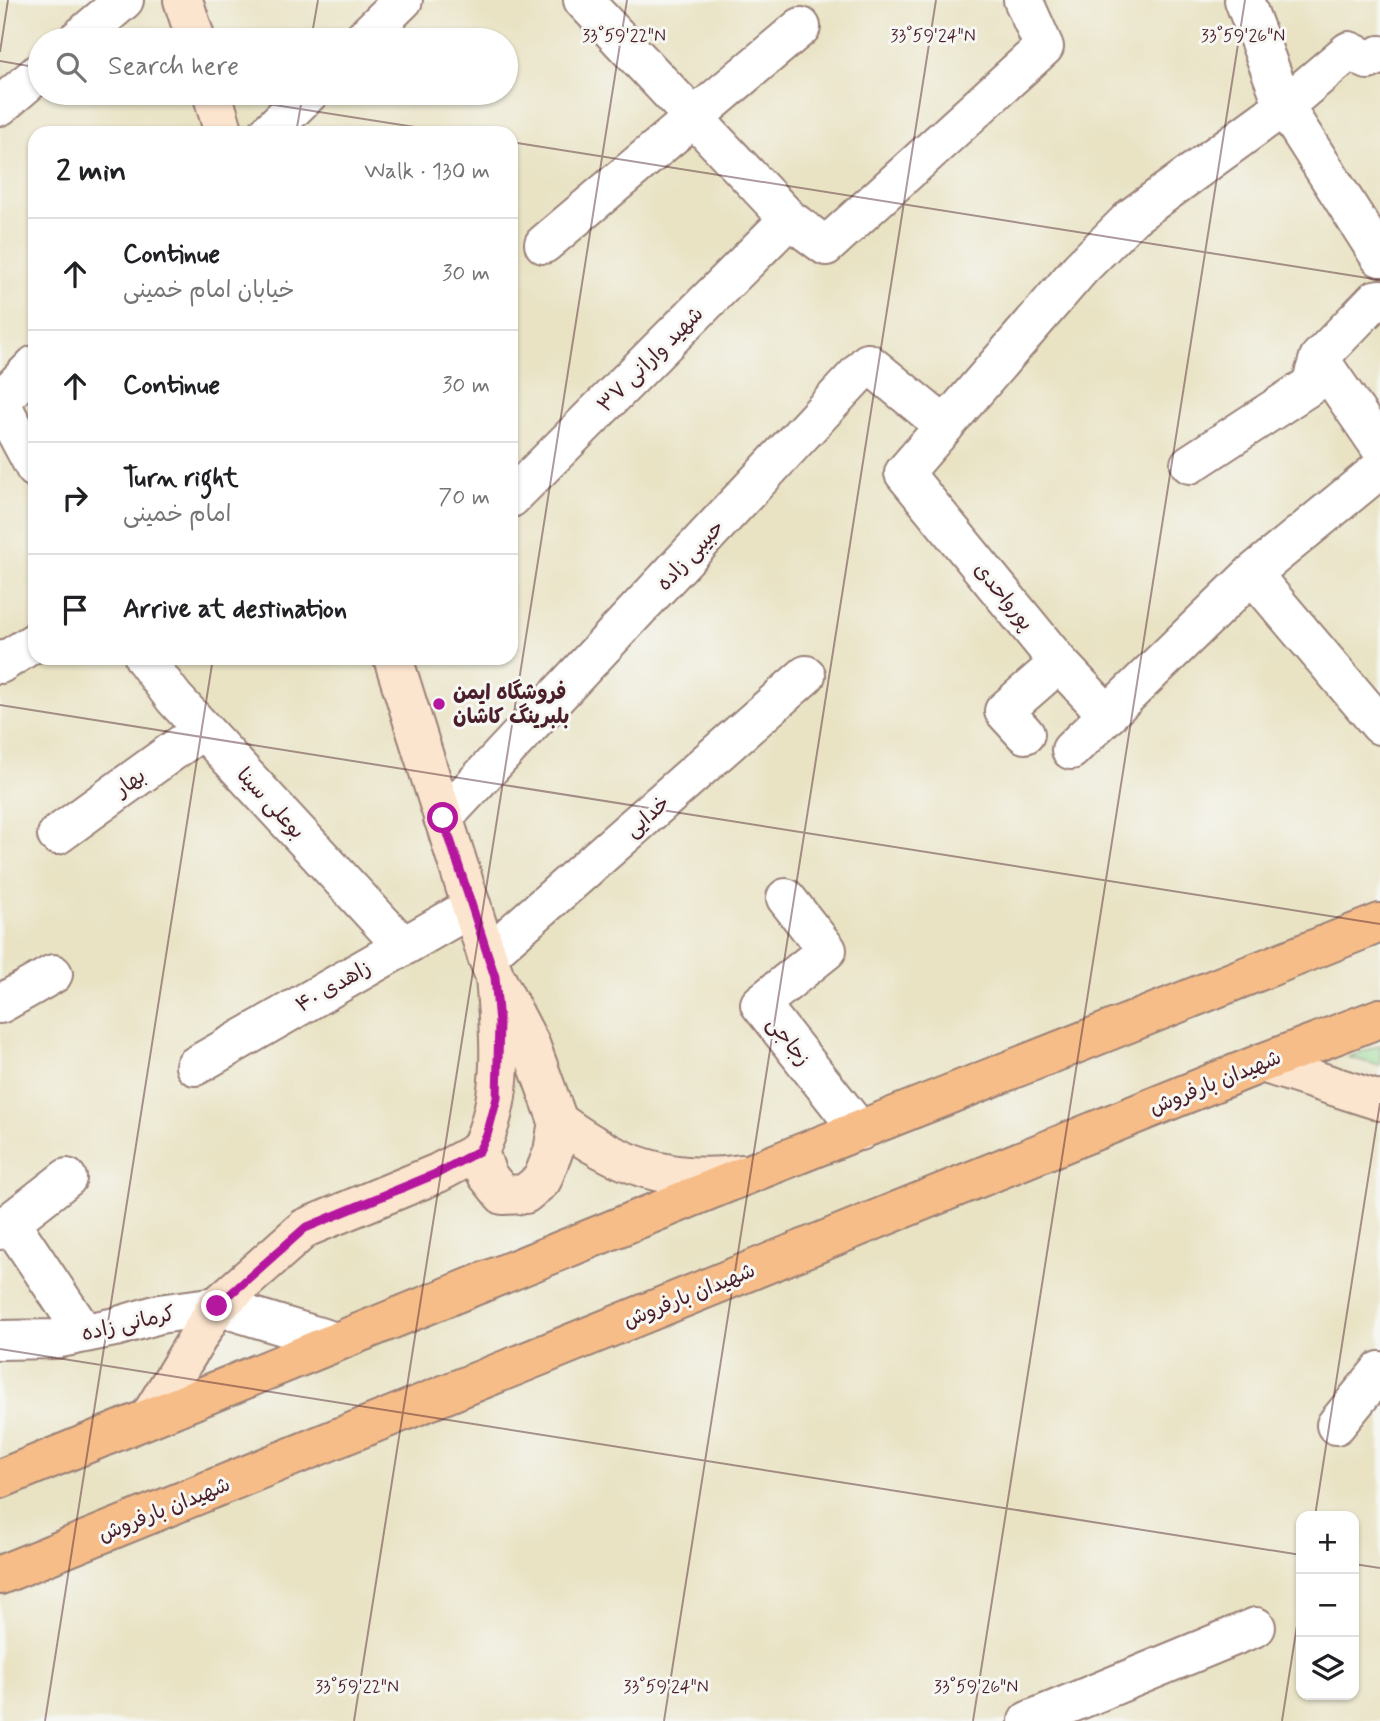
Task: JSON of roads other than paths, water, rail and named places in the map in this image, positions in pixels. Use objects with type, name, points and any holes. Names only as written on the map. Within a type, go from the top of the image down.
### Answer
[{"type":"highway","points":[[0,1479],[754,1172],[1380,923]]},
{"type":"highway","name":"شهیدان بارفروش","points":[[0,1576],[1262,1063],[1380,1018]]},
{"type":"main road","points":[[183,0],[192,28]]},
{"type":"main road","points":[[216,105],[223,126]]},
{"type":"main road","points":[[395,665],[491,966],[530,1044],[558,1121],[553,1152],[542,1180],[525,1194],[503,1195],[487,1175],[479,1151]]},
{"type":"main road","points":[[149,1418],[217,1306],[305,1228],[438,1173],[479,1151],[487,1135],[497,1098],[499,1023],[491,966]]},
{"type":"main road","points":[[1262,1063],[1380,1101]]},
{"type":"main road","points":[[558,1121],[587,1143],[626,1163],[668,1175],[712,1178],[754,1172]]},
{"type":"street","points":[[91,28],[124,0]]},
{"type":"street","points":[[374,28],[403,0]]},
{"type":"street","points":[[583,0],[789,219],[826,246],[1044,47],[1023,0]]},
{"type":"street","points":[[1244,0],[1284,106],[1380,257]]},
{"type":"street","points":[[544,244],[801,27]]},
{"type":"street","points":[[945,426],[1081,268],[1132,216],[1284,106],[1349,51],[1368,60],[1380,55]]},
{"type":"street","points":[[0,106],[28,82]]},
{"type":"street","points":[[275,126],[297,105]]},
{"type":"street","name":"شهید وارانی ۳۷","points":[[518,491],[789,219]]},
{"type":"street","points":[[1191,464],[1311,385],[1319,358],[1375,300],[1380,299]]},
{"type":"street","points":[[1319,358],[1380,447]]},
{"type":"street","name":"حبیبی زاده","points":[[443,818],[868,363],[945,426]]},
{"type":"street","points":[[28,372],[0,401],[28,455]]},
{"type":"street","name":"پورواحدی","points":[[945,426],[904,473],[1059,663],[1108,715]]},
{"type":"street","points":[[1071,750],[1252,574],[1380,469]]},
{"type":"street","points":[[1252,574],[1380,725]]},
{"type":"street","points":[[0,664],[28,646]]},
{"type":"street","points":[[1025,734],[1004,711],[1059,663]]},
{"type":"street","name":"بوعلی سینا","points":[[149,665],[202,730],[403,946]]},
{"type":"street","name":"خدایی","points":[[491,966],[806,676]]},
{"type":"street","name":"بهار","points":[[57,835],[202,730]]},
{"type":"street","name":"زجاجی","points":[[786,898],[827,950],[760,1004],[860,1132]]},
{"type":"street","name":"زاهدی ۴۰","points":[[195,1066],[472,907]]},
{"type":"street","points":[[0,1003],[53,974]]},
{"type":"street","points":[[67,1178],[5,1226],[84,1333]]},
{"type":"street","name":"کرمانی زاده","points":[[0,1340],[56,1339],[159,1314],[217,1306],[335,1342]]},
{"type":"street","points":[[1336,1425],[1380,1371]]},
{"type":"street","points":[[1028,1721],[1256,1627]]},
{"type":"place","name":"فروشگاه ایمن بلبرینگ کاشان","points":[[439,704]]}]
